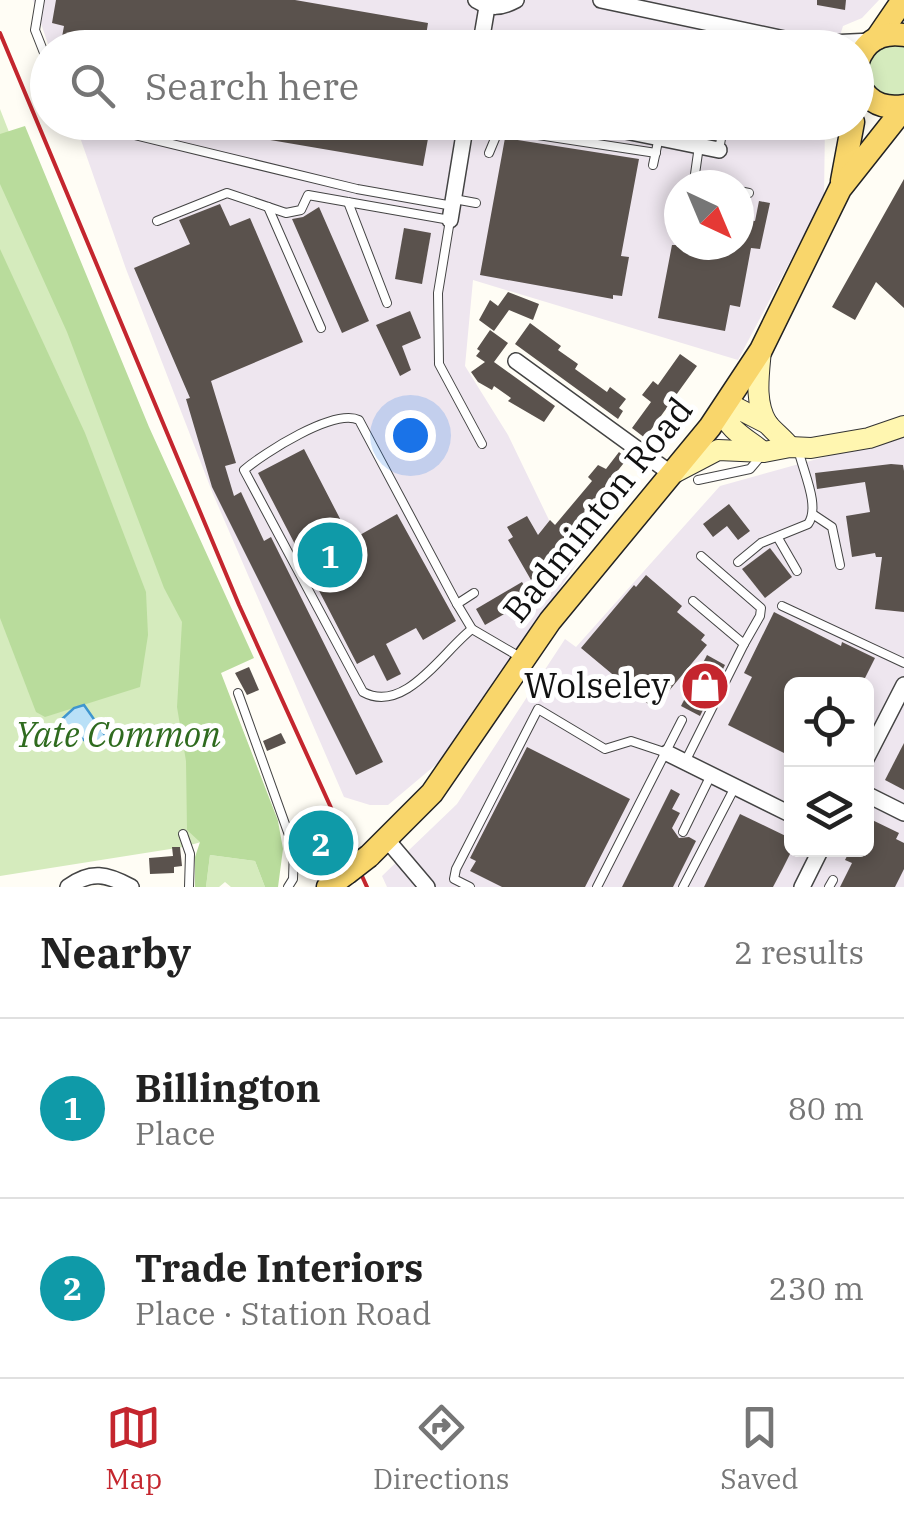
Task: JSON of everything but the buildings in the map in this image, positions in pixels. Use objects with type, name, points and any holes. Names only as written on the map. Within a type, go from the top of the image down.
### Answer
[{"type":"main road","points":[[874,39],[904,0]]},
{"type":"main road","points":[[874,39],[904,36]]},
{"type":"main road","points":[[874,102],[890,108],[904,107]]},
{"type":"main road","name":"Badminton Road","points":[[338,880],[377,849],[432,792],[584,578],[682,476],[760,350],[840,189],[904,107]]},
{"type":"main road","name":"Badminton Road","points":[[840,189],[850,140]]},
{"type":"main road","points":[[760,350],[758,390],[768,424]]},
{"type":"main road","points":[[764,452],[731,428],[722,410],[734,407],[768,424],[794,447]]},
{"type":"main road","points":[[682,476],[705,454],[718,450],[764,452],[868,438],[904,426]]},
{"type":"street","points":[[481,30],[482,3],[502,7],[516,0]]},
{"type":"street","points":[[601,0],[737,30]]},
{"type":"street","points":[[452,208],[463,140]]},
{"type":"street","points":[[640,140],[657,145],[700,146],[720,142]]},
{"type":"street","points":[[516,360],[682,476]]},
{"type":"street","points":[[874,744],[904,685]]},
{"type":"street","points":[[667,753],[784,811]]},
{"type":"street","points":[[874,798],[904,813]]},
{"type":"street","points":[[377,849],[427,887]]},
{"type":"street","points":[[807,886],[818,857]]},
{"type":"street","points":[[68,887],[102,874],[131,887]]},
{"type":"lane","points":[[36,30],[40,0]]},
{"type":"lane","points":[[157,140],[452,208]]},
{"type":"lane","points":[[488,153],[494,140]]},
{"type":"lane","points":[[608,140],[657,145],[653,165]]},
{"type":"lane","points":[[696,170],[700,146]]},
{"type":"lane","points":[[158,221],[227,193],[286,213],[302,210],[308,195],[348,202],[452,208],[476,203]]},
{"type":"lane","points":[[348,202],[388,303]]},
{"type":"lane","points":[[268,207],[321,328]]},
{"type":"lane","points":[[452,208],[438,292],[439,364],[482,444]]},
{"type":"lane","points":[[472,628],[426,675],[393,697],[374,698],[363,692],[244,470],[265,452],[337,418],[351,416],[359,420],[472,628],[524,660]]},
{"type":"lane","points":[[794,447],[814,515],[832,527],[840,565]]},
{"type":"lane","points":[[738,562],[761,543],[808,524],[814,515]]},
{"type":"lane","points":[[778,538],[797,571]]},
{"type":"lane","points":[[685,762],[760,616],[760,608],[702,556]]},
{"type":"lane","points":[[457,604],[474,593]]},
{"type":"lane","points":[[694,601],[744,644]]},
{"type":"lane","points":[[782,606],[904,663]]},
{"type":"lane","points":[[238,693],[294,849],[288,887]]},
{"type":"lane","points":[[470,887],[454,879],[456,869],[538,709],[605,749],[631,741],[667,753]]},
{"type":"lane","points":[[597,887],[682,720]]},
{"type":"lane","points":[[683,832],[711,775]]},
{"type":"lane","points":[[683,887],[736,787]]},
{"type":"lane","points":[[182,834],[190,854],[190,887]]},
{"type":"shaded area","points":[[33,0],[879,0],[862,18],[842,30],[43,30]]},
{"type":"shaded area","points":[[81,140],[825,140],[824,197],[738,360],[473,280],[465,366],[508,435],[549,520],[586,550],[445,757],[388,805],[370,805],[344,797],[213,494]]},
{"type":"shaded area","points":[[904,435],[904,887],[387,887],[382,876],[457,804],[565,639],[576,647],[720,486]]},
{"type":"green space","points":[[881,45],[904,45],[904,96],[883,97],[874,88],[874,52]]},
{"type":"green space","name":"Yate Common","points":[[0,109],[278,821],[183,847],[0,876]]},
{"type":"green space","points":[[25,126],[149,427],[254,658],[221,673],[278,821],[283,849],[278,887],[265,887],[255,861],[210,855],[206,887],[195,887],[195,857],[200,842],[187,830],[186,761],[177,707],[182,622],[164,588],[67,332],[0,184],[0,134]]},
{"type":"green space","points":[[0,249],[85,433],[146,592],[148,635],[140,687],[45,717],[36,712],[0,618]]},
{"type":"green space","points":[[210,855],[255,861],[265,887],[231,887],[225,882],[219,887],[206,887]]},
{"type":"water","points":[[84,705],[105,735],[95,747],[62,726],[61,720]]},
{"type":"railway","points":[[0,33],[30,105]]},
{"type":"railway","points":[[45,140],[239,605],[367,887]]},
{"type":"place","name":"Billington","points":[[330,555]]},
{"type":"place","name":"Wolseley","points":[[705,686]]},
{"type":"place","name":"Trade Interiors","points":[[321,843]]}]
